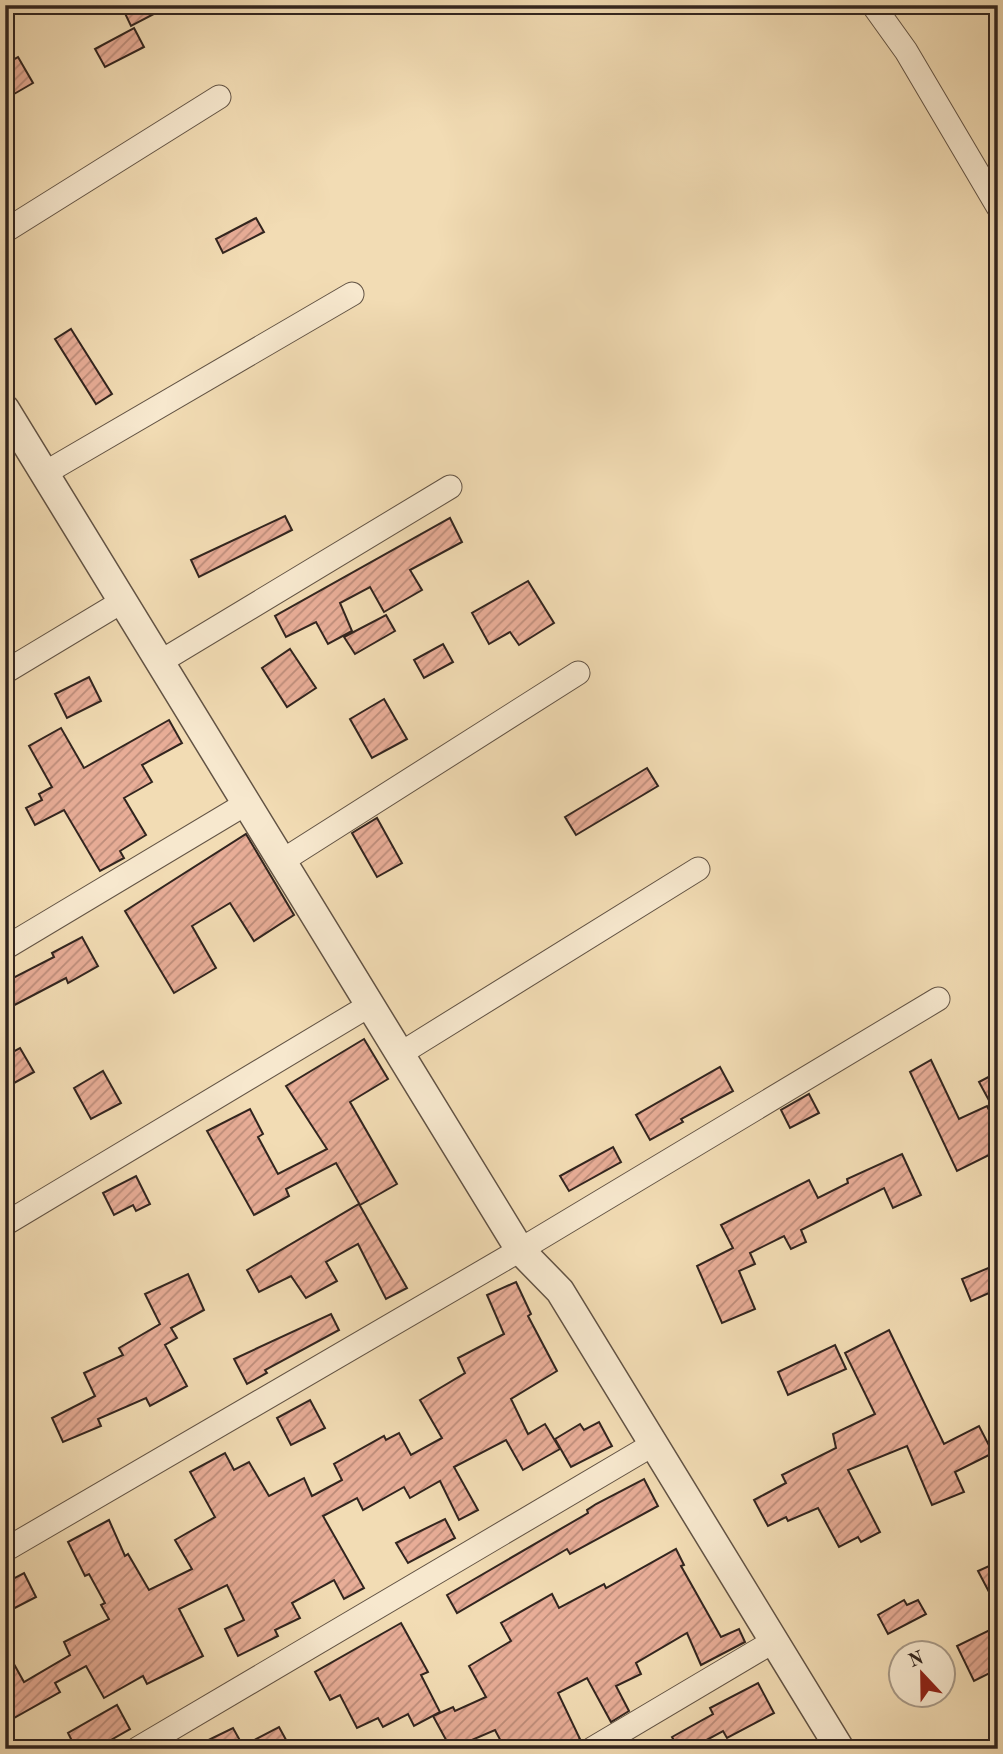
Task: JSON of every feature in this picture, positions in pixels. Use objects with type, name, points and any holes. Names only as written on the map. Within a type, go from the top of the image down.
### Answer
[{"type":"street","points":[[873,5],[906,51],[998,207]]},
{"type":"street","points":[[5,231],[219,97]]},
{"type":"street","points":[[45,473],[352,294]]},
{"type":"street","points":[[5,409],[520,1250],[559,1291],[840,1749]]},
{"type":"street","points":[[160,662],[450,487]]},
{"type":"street","points":[[5,672],[123,601]]},
{"type":"street","points":[[282,861],[578,673]]},
{"type":"street","points":[[5,948],[247,803]]},
{"type":"street","points":[[400,1054],[698,869]]},
{"type":"street","points":[[5,1550],[520,1250],[938,999]]},
{"type":"street","points":[[5,1224],[370,1005]]},
{"type":"street","points":[[137,1749],[652,1445]]},
{"type":"street","points":[[592,1749],[774,1641]]},
{"type":"building","points":[[121,5],[171,5],[131,26]]},
{"type":"building","points":[[134,28],[144,47],[105,67],[95,49]]},
{"type":"building","points":[[18,57],[33,83],[14,94],[5,79],[5,64]]},
{"type":"building","points":[[256,218],[264,232],[223,253],[216,239]]},
{"type":"building","points":[[71,329],[112,394],[96,404],[55,339]]},
{"type":"building","points":[[285,516],[292,530],[199,577],[191,560]]},
{"type":"building","points":[[450,518],[462,542],[410,570],[422,590],[384,612],[370,587],[340,603],[352,631],[328,644],[316,622],[286,637],[275,616]]},
{"type":"building","points":[[528,581],[554,623],[519,645],[510,632],[489,644],[472,613]]},
{"type":"building","points":[[386,615],[395,631],[355,654],[344,637]]},
{"type":"building","points":[[443,644],[453,662],[424,678],[414,660]]},
{"type":"building","points":[[290,649],[316,688],[287,707],[262,668]]},
{"type":"building","points":[[89,677],[101,701],[67,718],[55,694]]},
{"type":"building","points":[[384,699],[407,739],[372,758],[350,719]]},
{"type":"building","points":[[169,720],[182,743],[142,765],[152,782],[124,798],[146,835],[120,851],[124,858],[100,871],[64,810],[35,825],[26,808],[42,800],[39,794],[52,787],[29,746],[61,728],[84,768]]},
{"type":"building","points":[[647,768],[658,786],[576,835],[565,817]]},
{"type":"building","points":[[377,818],[402,863],[377,877],[352,833]]},
{"type":"building","points":[[246,834],[294,915],[254,941],[230,903],[192,926],[216,968],[174,993],[125,911]]},
{"type":"building","points":[[82,937],[98,966],[68,983],[66,978],[5,1010],[5,982],[54,957],[52,953]]},
{"type":"building","points":[[364,1039],[388,1079],[350,1102],[397,1184],[360,1205],[336,1163],[286,1189],[289,1196],[254,1215],[207,1131],[250,1109],[263,1134],[258,1137],[278,1174],[327,1149],[286,1086]]},
{"type":"building","points":[[20,1048],[34,1072],[5,1088],[5,1056]]},
{"type":"building","points":[[931,1060],[959,1119],[987,1106],[998,1128],[998,1139],[990,1142],[995,1152],[957,1171],[910,1072]]},
{"type":"building","points":[[720,1067],[733,1091],[681,1119],[683,1122],[650,1140],[636,1115]]},
{"type":"building","points":[[103,1071],[121,1103],[91,1119],[74,1088]]},
{"type":"building","points":[[998,1072],[998,1117],[979,1082]]},
{"type":"building","points":[[809,1094],[819,1113],[790,1128],[781,1110]]},
{"type":"building","points":[[613,1147],[621,1162],[569,1191],[560,1176]]},
{"type":"building","points":[[902,1154],[921,1195],[893,1208],[884,1188],[801,1230],[806,1242],[791,1249],[784,1236],[750,1253],[755,1264],[739,1271],[755,1309],[722,1323],[697,1266],[733,1248],[721,1225],[809,1180],[818,1198],[848,1183],[847,1179]]},
{"type":"building","points":[[136,1176],[150,1204],[136,1211],[133,1205],[114,1215],[103,1193]]},
{"type":"building","points":[[359,1204],[407,1288],[386,1299],[358,1244],[326,1262],[337,1281],[306,1298],[291,1276],[259,1292],[247,1270]]},
{"type":"building","points":[[998,1264],[998,1289],[971,1301],[962,1279]]},
{"type":"building","points":[[188,1274],[204,1310],[171,1328],[177,1338],[165,1345],[187,1386],[150,1406],[146,1398],[98,1419],[101,1426],[63,1442],[52,1418],[95,1396],[84,1373],[123,1355],[119,1348],[160,1324],[145,1294]]},
{"type":"building","points":[[516,1282],[531,1314],[528,1316],[557,1371],[511,1399],[528,1434],[545,1424],[560,1449],[523,1470],[506,1440],[454,1467],[478,1510],[459,1520],[440,1481],[410,1498],[404,1487],[363,1510],[357,1498],[323,1516],[364,1588],[344,1599],[334,1580],[292,1603],[300,1618],[275,1630],[278,1636],[238,1656],[225,1629],[244,1620],[227,1585],[179,1609],[203,1656],[147,1684],[143,1676],[104,1698],[86,1666],[55,1683],[60,1692],[5,1723],[5,1648],[24,1682],[70,1655],[64,1642],[109,1619],[101,1605],[105,1603],[89,1574],[85,1576],[68,1542],[109,1520],[125,1556],[128,1554],[149,1590],[192,1569],[175,1540],[215,1517],[190,1472],[225,1453],[234,1470],[249,1462],[269,1496],[304,1478],[312,1496],[342,1480],[334,1464],[384,1436],[386,1440],[399,1433],[411,1455],[442,1438],[420,1400],[465,1373],[458,1358],[504,1334],[487,1295]]},
{"type":"building","points":[[331,1314],[339,1330],[265,1370],[267,1373],[247,1384],[234,1359]]},
{"type":"building","points":[[889,1330],[944,1444],[979,1426],[993,1453],[955,1472],[964,1492],[932,1505],[907,1446],[848,1470],[880,1532],[861,1542],[858,1537],[839,1547],[818,1508],[788,1521],[786,1517],[768,1526],[754,1500],[786,1483],[782,1475],[836,1448],[833,1434],[875,1414],[845,1353]]},
{"type":"building","points":[[835,1345],[846,1369],[788,1395],[778,1372]]},
{"type":"building","points":[[310,1400],[325,1428],[291,1445],[277,1418]]},
{"type":"building","points":[[599,1422],[612,1446],[571,1467],[555,1439],[580,1424],[584,1430]]},
{"type":"building","points":[[644,1479],[658,1506],[570,1554],[567,1549],[457,1613],[447,1595],[588,1513],[587,1510],[596,1504]]},
{"type":"building","points":[[445,1519],[455,1538],[408,1563],[396,1543]]},
{"type":"building","points":[[676,1549],[684,1565],[681,1566],[721,1637],[739,1629],[745,1642],[701,1665],[687,1633],[636,1663],[641,1674],[616,1686],[629,1711],[611,1722],[587,1678],[558,1693],[580,1739],[561,1749],[505,1749],[495,1730],[451,1749],[433,1716],[453,1707],[455,1711],[486,1697],[469,1666],[511,1641],[501,1623],[552,1594],[559,1608],[604,1584],[606,1588]]},
{"type":"building","points":[[998,1562],[998,1609],[978,1571]]},
{"type":"building","points":[[24,1573],[36,1597],[5,1613],[5,1583]]},
{"type":"building","points":[[904,1600],[907,1605],[918,1600],[926,1614],[888,1634],[878,1615]]},
{"type":"building","points":[[401,1623],[428,1672],[421,1675],[440,1712],[414,1726],[408,1714],[383,1727],[378,1718],[357,1728],[340,1695],[330,1700],[315,1672]]},
{"type":"building","points":[[998,1626],[998,1669],[974,1681],[958,1646]]},
{"type":"building","points":[[758,1683],[774,1713],[727,1738],[723,1731],[690,1749],[679,1749],[672,1737],[713,1714],[710,1708]]},
{"type":"building","points":[[117,1705],[130,1729],[95,1749],[76,1749],[68,1733]]},
{"type":"building","points":[[279,1727],[291,1749],[190,1749],[233,1728],[243,1746]]}]
